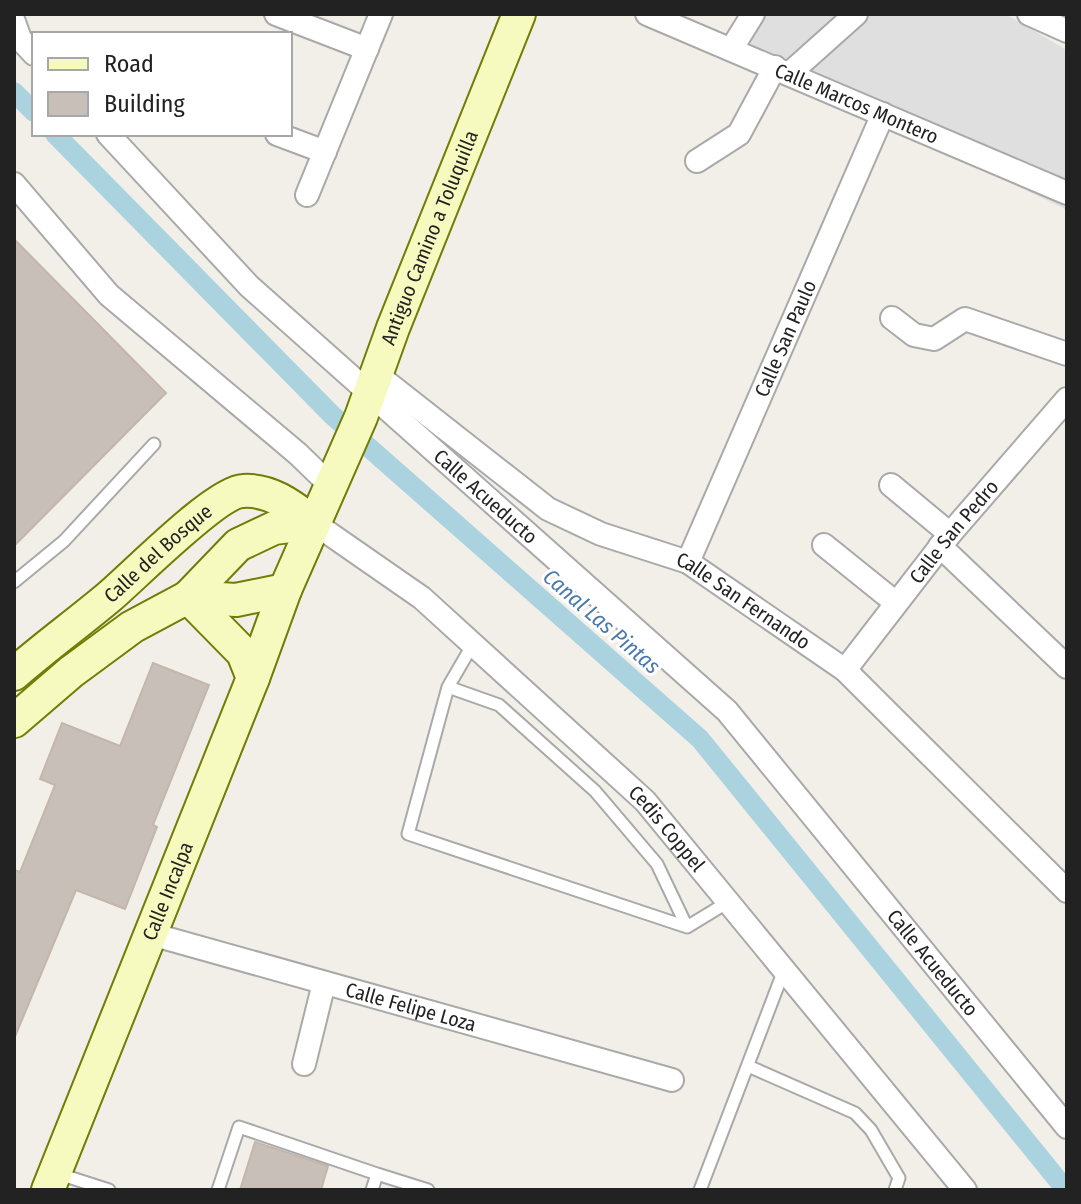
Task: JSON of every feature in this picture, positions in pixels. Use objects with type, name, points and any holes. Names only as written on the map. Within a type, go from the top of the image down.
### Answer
[{"type":"street","points":[[276,14],[367,49]]},
{"type":"street","points":[[307,195],[381,14]]},
{"type":"street","name":"Antiguo Camino a Toluquilla","points":[[338,474],[519,14]]},
{"type":"street","name":"Calle Marcos Montero","points":[[647,14],[1067,193]]},
{"type":"street","points":[[732,48],[753,14]]},
{"type":"street","points":[[697,161],[739,134],[782,70],[856,14]]},
{"type":"street","points":[[1029,14],[1067,31]]},
{"type":"street","points":[[15,18],[20,39],[32,52]]},
{"type":"street","name":"Calle San Paulo","points":[[688,562],[883,114]]},
{"type":"street","name":"Calle Acueducto","points":[[110,136],[249,286],[727,711],[1067,1127]]},
{"type":"street","points":[[282,136],[325,152]]},
{"type":"street","points":[[14,184],[109,295],[298,454],[338,474],[314,523],[274,528],[238,545],[188,597]]},
{"type":"street","points":[[892,318],[914,335],[934,339],[965,319],[1067,354]]},
{"type":"street","name":"Calle San Fernando","points":[[369,395],[548,509],[601,534],[688,562],[845,670],[1067,891]]},
{"type":"street","name":"Calle San Pedro","points":[[845,670],[945,540],[1067,399]]},
{"type":"street","points":[[891,485],[1067,667]]},
{"type":"street","name":"Calle del Bosque","points":[[14,674],[108,598],[201,514],[240,490],[268,494],[292,506],[314,523]]},
{"type":"street","points":[[188,597],[201,514]]},
{"type":"street","name":"Calle Incalpa","points":[[52,1182],[314,523]]},
{"type":"street","name":"Cedis Coppel","points":[[314,523],[422,598],[645,801],[965,1190]]},
{"type":"street","points":[[824,545],[896,603]]},
{"type":"street","points":[[188,597],[236,600],[285,590]]},
{"type":"street","points":[[188,597],[243,653],[253,678]]},
{"type":"street","name":"Calle del Bosque","points":[[14,721],[71,672],[132,627],[188,597]]},
{"type":"street","points":[[1051,650],[1067,634]]},
{"type":"street","name":"Calle Felipe Loza","points":[[151,934],[672,1080]]},
{"type":"street","points":[[304,1064],[324,983]]},
{"type":"lane","points":[[14,582],[64,541],[154,444]]},
{"type":"lane","points":[[473,644],[448,687],[408,834],[687,927],[728,902]]},
{"type":"lane","points":[[448,687],[499,705],[595,791],[657,864],[687,927]]},
{"type":"lane","points":[[700,1190],[784,970]]},
{"type":"lane","points":[[748,1066],[855,1113],[871,1130],[899,1178],[895,1190]]},
{"type":"lane","points":[[218,1190],[239,1127],[428,1190]]},
{"type":"lane","points":[[372,1190],[377,1174]]},
{"type":"lane","points":[[52,1182],[109,1190]]},
{"type":"shaded area","points":[[753,14],[1005,14],[1067,50],[1067,210],[732,48]]},
{"type":"building","points":[[14,239],[166,393],[14,546]]},
{"type":"building","points":[[153,663],[209,685],[153,825],[157,827],[125,909],[76,890],[14,1039],[14,870],[20,872],[55,785],[40,779],[62,723],[120,746]]},
{"type":"building","points":[[255,1142],[328,1166],[321,1190],[240,1190]]},
{"type":"waterway","name":"Canal Las Pintas","points":[[14,92],[32,110]]},
{"type":"waterway","name":"Canal Las Pintas","points":[[57,136],[332,415],[700,739],[1066,1190]]}]
